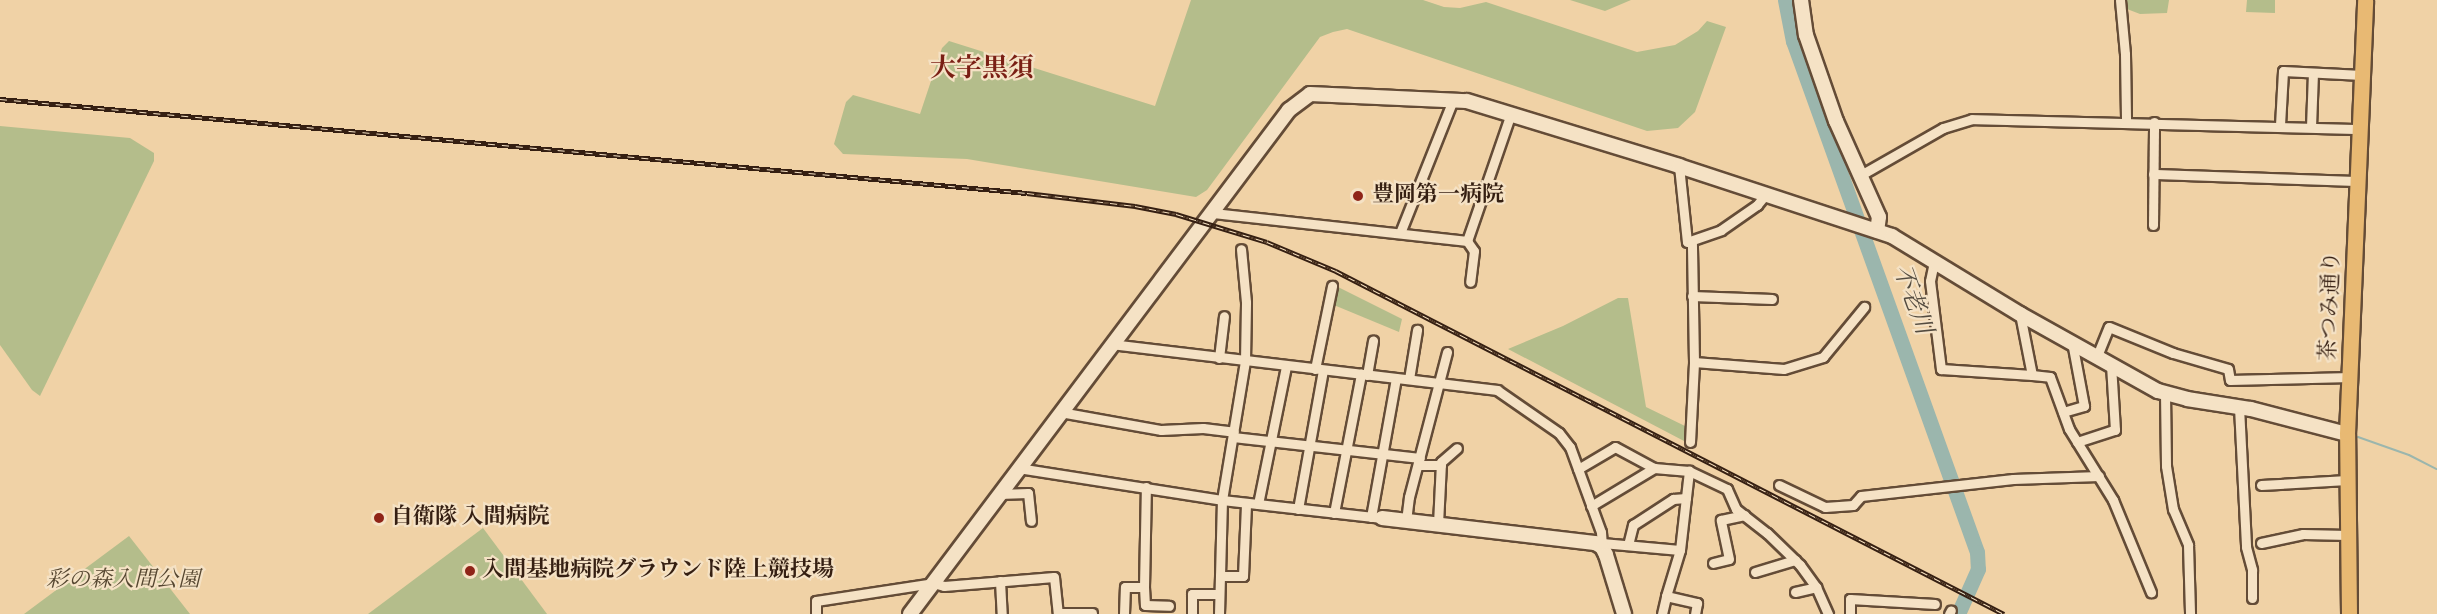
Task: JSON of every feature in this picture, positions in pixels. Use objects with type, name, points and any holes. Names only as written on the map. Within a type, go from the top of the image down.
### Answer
[{"type":"main road","name":"茶つみ通り","points":[[2349,614],[2348,434],[2365,0]]},
{"type":"street","points":[[1801,0],[1806,35],[1859,176],[1879,217],[1874,230]]},
{"type":"street","points":[[2120,0],[2125,54],[2126,121]]},
{"type":"street","points":[[2280,125],[2283,71],[2362,75]]},
{"type":"street","points":[[2311,127],[2313,73]]},
{"type":"street","points":[[910,614],[1289,110],[1310,94],[1475,103],[1679,166],[1874,230],[1905,243],[2020,314],[2165,393],[2238,407],[2348,434]]},
{"type":"street","points":[[1400,233],[1453,100]]},
{"type":"street","points":[[1467,241],[1511,113]]},
{"type":"street","points":[[1859,176],[1943,128],[1972,119],[2126,121],[2360,129]]},
{"type":"street","points":[[2153,225],[2154,122]]},
{"type":"street","points":[[1679,166],[1687,242],[1720,230],[1757,205],[1765,195]]},
{"type":"street","points":[[2153,174],[2358,181]]},
{"type":"street","points":[[1213,213],[1467,241],[1474,251],[1470,282]]},
{"type":"street","points":[[1690,442],[1694,362],[1692,242]]},
{"type":"street","points":[[1219,614],[1222,500],[1245,361],[1246,302],[1240,249]]},
{"type":"street","points":[[1934,262],[1930,281],[1941,369],[2050,378],[2077,442],[2113,500],[2151,592]]},
{"type":"street","points":[[1298,509],[1310,444],[1332,286]]},
{"type":"street","points":[[1692,297],[1772,299]]},
{"type":"street","points":[[1694,362],[1784,369],[1823,357],[1864,307]]},
{"type":"street","points":[[2020,314],[2032,375]]},
{"type":"street","points":[[1219,358],[1224,316]]},
{"type":"street","points":[[2097,356],[2109,327],[2173,352],[2228,369],[2230,380],[2351,377]]},
{"type":"street","points":[[1409,379],[1417,330]]},
{"type":"street","points":[[1334,513],[1373,341]]},
{"type":"street","points":[[2063,412],[2084,406],[2073,342]]},
{"type":"street","points":[[1111,344],[1497,390],[1559,433],[1570,447],[1592,506],[1624,614]]},
{"type":"street","points":[[1406,521],[1446,352]]},
{"type":"street","points":[[2077,442],[2115,430],[2111,364]]},
{"type":"street","points":[[1258,504],[1286,366]]},
{"type":"street","points":[[1376,518],[1383,452],[1396,378]]},
{"type":"street","points":[[2165,393],[2166,466],[2173,509],[2188,545],[2190,614]]},
{"type":"street","points":[[2238,407],[2246,547],[2252,570],[2252,598]]},
{"type":"street","points":[[1060,412],[1161,430],[1203,428],[1271,440],[1383,452],[1441,465]]},
{"type":"street","points":[[1438,524],[1441,462],[1457,447]]},
{"type":"street","points":[[1578,469],[1615,447],[1654,468],[1689,471],[1727,489],[1736,509],[1767,532],[1795,560],[1816,587],[1828,614]]},
{"type":"street","points":[[1018,468],[1246,503],[1586,540],[1602,545],[1680,550]]},
{"type":"street","points":[[1592,506],[1654,468]]},
{"type":"street","points":[[1662,614],[1680,550],[1689,471]]},
{"type":"street","points":[[1779,486],[1825,507],[1853,505],[1861,496],[1982,483],[2099,476]]},
{"type":"street","points":[[2260,485],[2347,480]]},
{"type":"street","points":[[1146,488],[1145,605],[1169,606]]},
{"type":"street","points":[[999,494],[1028,493],[1031,521]]},
{"type":"street","points":[[1628,545],[1633,525],[1673,499],[1686,498]]},
{"type":"street","points":[[1220,576],[1243,576],[1246,503]]},
{"type":"street","points":[[1713,563],[1729,559],[1721,520],[1744,515]]},
{"type":"street","points":[[2261,543],[2303,534],[2348,535]]},
{"type":"street","points":[[1755,572],[1795,560]]},
{"type":"street","points":[[816,614],[816,601],[933,583],[944,586],[1054,577],[1058,613],[1092,613]]},
{"type":"street","points":[[999,581],[1002,614]]},
{"type":"street","points":[[1124,614],[1125,587],[1144,587]]},
{"type":"street","points":[[1795,592],[1816,587]]},
{"type":"street","points":[[1192,614],[1192,594],[1219,594]]},
{"type":"street","points":[[1666,596],[1697,603],[1695,614]]},
{"type":"street","points":[[1850,614],[1850,599],[1935,604]]},
{"type":"green space","points":[[1191,0],[1423,0],[1444,7],[1460,8],[1486,2],[1637,52],[1675,45],[1698,31],[1707,21],[1726,27],[1695,112],[1678,128],[1647,131],[1347,29],[1333,32],[1320,37],[1207,190],[1196,197],[967,159],[843,154],[834,144],[846,102],[853,95],[920,114],[942,48],[949,41],[1155,106]]},
{"type":"green space","points":[[1570,0],[1631,0],[1605,11]]},
{"type":"green space","points":[[2126,0],[2169,0],[2167,13],[2140,14],[2127,9]]},
{"type":"green space","points":[[2247,0],[2275,0],[2275,13],[2246,12]]},
{"type":"green space","points":[[0,126],[130,138],[154,153],[154,161],[40,396],[32,390],[0,345]]},
{"type":"green space","points":[[1332,284],[1402,319],[1399,332],[1329,303]]},
{"type":"green space","points":[[1618,298],[1628,298],[1646,407],[1685,426],[1684,441],[1508,349],[1563,326]]},
{"type":"green space","name":"入間基地病院グラウンド陸上競技場","points":[[483,528],[547,614],[368,614]]},
{"type":"green space","name":"彩の森入間公園","points":[[129,536],[190,614],[24,614]]},
{"type":"waterway","name":"不老川","points":[[1785,0],[1793,41],[1977,552],[1978,569],[1958,614]]},
{"type":"waterway","points":[[2358,437],[2409,455],[2437,469]]},
{"type":"railway","points":[[0,99],[1027,193],[1135,206],[1176,214],[1267,242],[1336,271],[2004,614]]},
{"type":"place","name":"豊岡第一病院","points":[[1358,196]]},
{"type":"place","name":"自衛隊 入間病院","points":[[379,518]]},
{"type":"place","name":"入間基地病院グラウンド陸上競技場","points":[[470,571]]},
{"type":"district","name":"大字黒須","points":[[982,70]]}]
